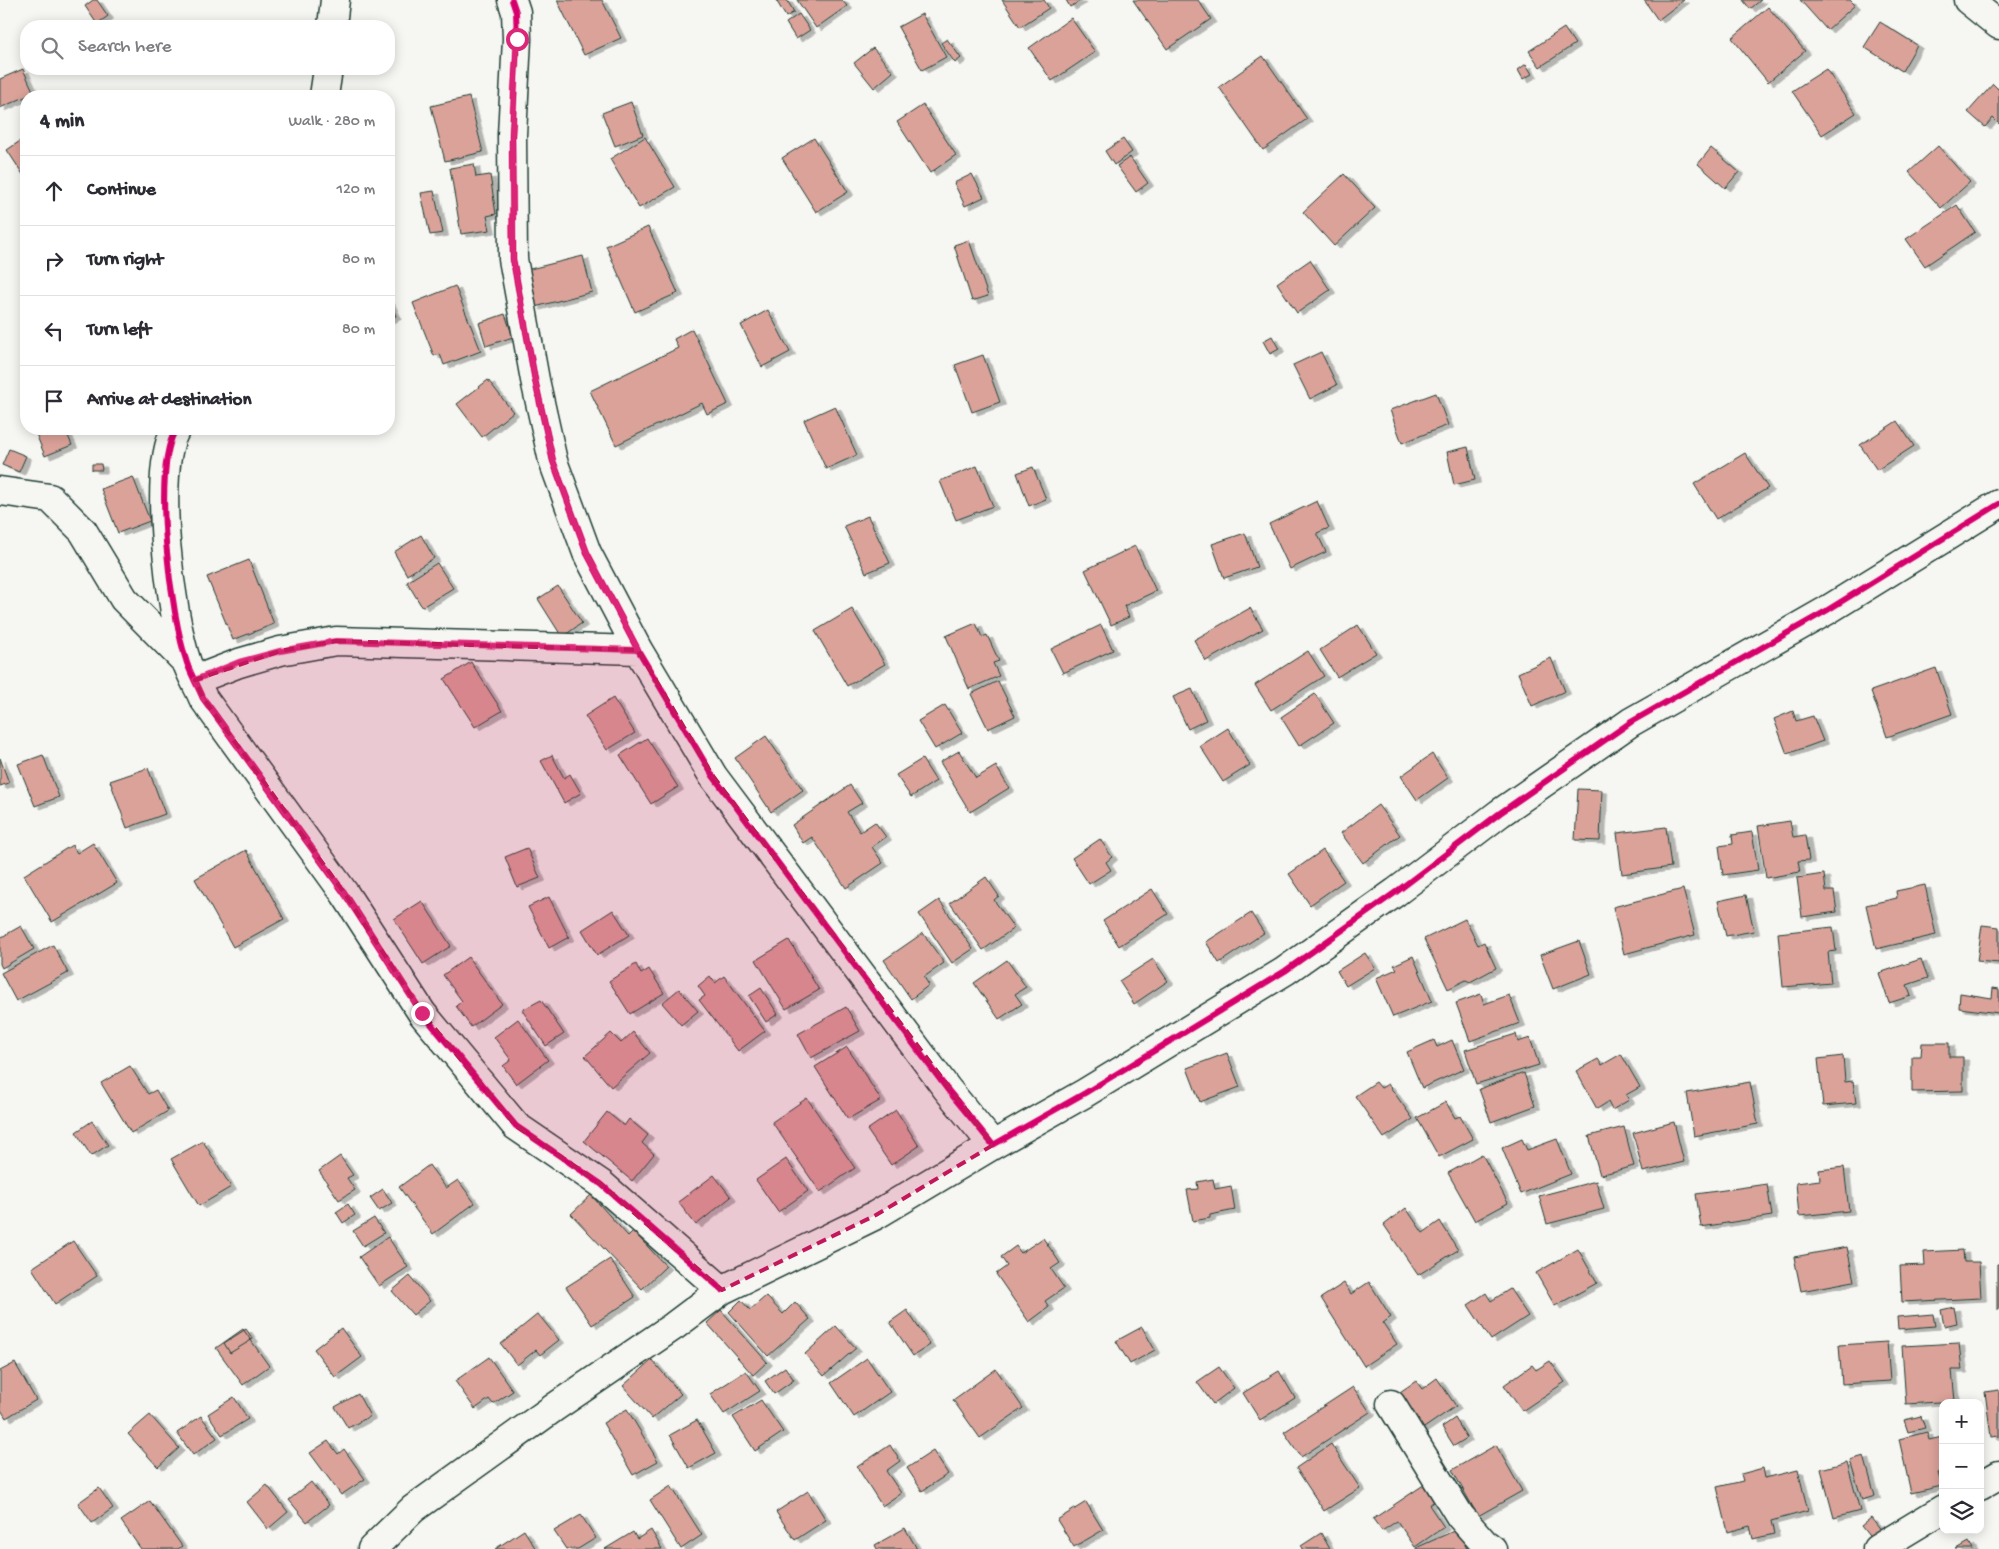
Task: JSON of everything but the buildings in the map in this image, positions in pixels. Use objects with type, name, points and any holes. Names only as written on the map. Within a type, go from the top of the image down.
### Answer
[{"type":"street","points":[[333,20],[335,0]]},
{"type":"street","points":[[512,0],[516,12],[517,39],[512,135],[513,260],[535,380],[553,461],[587,553],[638,650],[712,776],[947,1089],[993,1144]]},
{"type":"street","points":[[1968,0],[1999,25]]},
{"type":"street","points":[[325,90],[327,75]]},
{"type":"street","points":[[172,435],[164,472],[171,597],[191,672],[203,698],[345,894],[422,1013],[516,1126],[601,1184],[722,1290]]},
{"type":"street","points":[[0,491],[50,498],[83,531],[124,599],[191,672]]},
{"type":"street","points":[[372,1549],[413,1509],[674,1326],[722,1290],[876,1215],[993,1144],[1085,1093],[1285,971],[1396,892],[1500,813],[1632,722],[1826,611],[1999,504]]},
{"type":"street","points":[[191,672],[280,651],[336,641],[638,650]]},
{"type":"street","points":[[1391,1404],[1460,1516],[1484,1543],[1492,1549]]},
{"type":"street","points":[[1984,1484],[1999,1475]]},
{"type":"street","points":[[1877,1549],[1939,1511]]},
{"type":"highlighted area","points":[[336,641],[638,650],[713,776],[993,1145],[876,1215],[722,1290],[601,1184],[516,1126],[422,1013],[345,894],[203,698],[195,680],[280,651]]},
{"type":"cycle path","points":[[512,0],[516,12],[517,39],[512,135],[513,259],[535,380],[553,461],[587,553],[638,650],[713,776],[947,1089],[993,1145],[1085,1093],[1285,971],[1396,892],[1500,813],[1631,722],[1826,611],[1999,504]]},
{"type":"cycle path","points":[[174,435],[169,449],[165,476],[166,544],[181,641],[189,667],[203,698],[345,894],[422,1013],[516,1126],[601,1184],[722,1290]]},
{"type":"route","points":[[422,1013],[345,894],[203,698],[195,680],[239,662],[280,651],[336,641],[638,650],[587,553],[553,461],[535,380],[513,260],[512,135],[517,39]]}]
